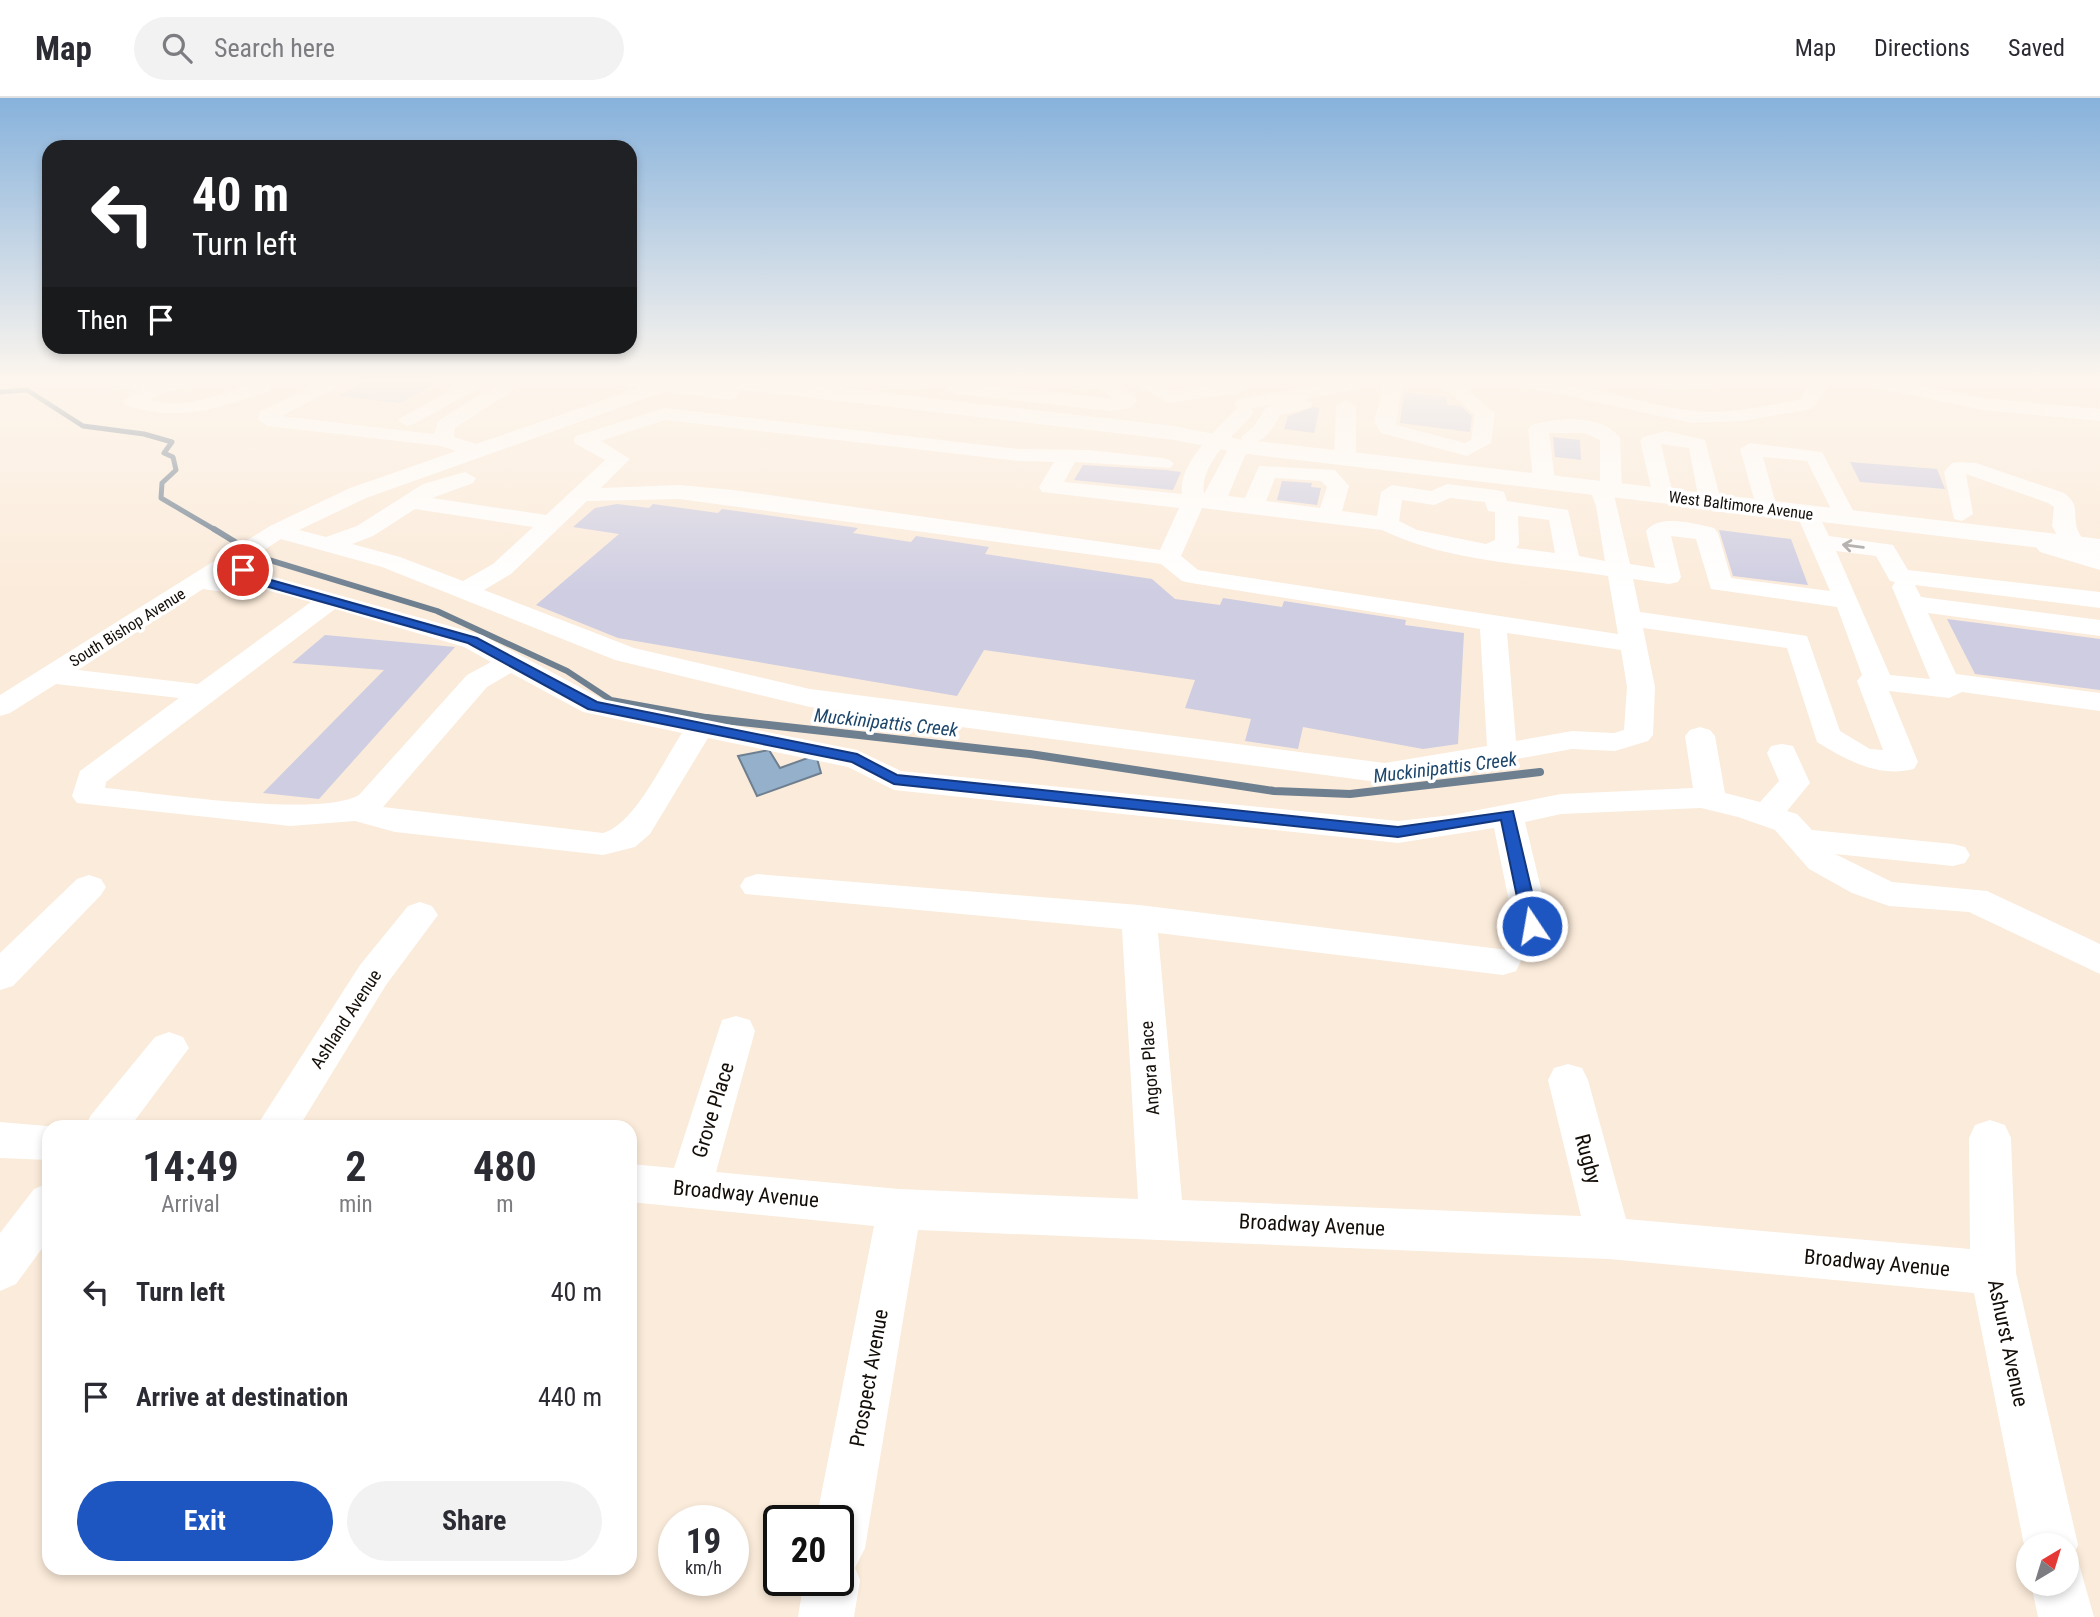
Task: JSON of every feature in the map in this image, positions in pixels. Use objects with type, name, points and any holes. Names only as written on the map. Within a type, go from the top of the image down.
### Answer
[{"type":"main road","name":"West Baltimore Avenue","points":[[1273,450],[1345,458],[1467,461],[1544,481],[1846,517],[1955,522],[1996,535],[2087,545]]},
{"type":"street","name":"South Bishop Avenue","points":[[0,707],[278,531],[358,492],[478,450]]},
{"type":"street","points":[[602,450],[620,459]]},
{"type":"street","points":[[464,591],[502,569],[632,450]]},
{"type":"street","points":[[973,450],[1163,464]]},
{"type":"street","points":[[1168,558],[1231,450]]},
{"type":"street","points":[[1345,450],[1345,458]]},
{"type":"street","points":[[1440,450],[1467,461],[1476,450]]},
{"type":"street","points":[[1540,450],[1544,481]]},
{"type":"street","points":[[581,495],[679,492],[733,497],[1168,558],[1191,576],[1493,623],[1630,631],[1607,506],[1609,450]]},
{"type":"street","points":[[1652,450],[1662,495]]},
{"type":"street","points":[[1699,450],[1710,501]]},
{"type":"street","points":[[1750,450],[1766,508]]},
{"type":"street","points":[[1757,450],[1815,457],[1846,517]]},
{"type":"street","points":[[1068,455],[1050,487],[1165,501],[1204,500],[1387,524],[1410,536],[1488,552],[1847,601]]},
{"type":"street","points":[[326,545],[365,531],[431,489],[521,459]]},
{"type":"street","points":[[1955,522],[1955,472],[1960,468],[1968,468],[2056,498],[2065,505],[2064,526],[2087,545]]},
{"type":"street","points":[[1253,506],[1267,471],[1327,475],[1338,486],[1434,498],[1447,491],[1496,497],[1496,506],[1560,515],[1568,562]]},
{"type":"street","points":[[1329,516],[1338,486]]},
{"type":"street","points":[[1387,524],[1392,492]]},
{"type":"street","points":[[411,502],[552,523]]},
{"type":"street","points":[[1488,552],[1507,544],[1506,508]]},
{"type":"street","points":[[1807,513],[1847,601],[1878,680]]},
{"type":"street","points":[[1669,577],[1658,531],[1663,528],[1706,533],[1720,584]]},
{"type":"street","points":[[1996,535],[2100,563]]},
{"type":"street","points":[[1820,542],[1893,564],[2089,599]]},
{"type":"street","points":[[1893,564],[1945,681]]},
{"type":"street","points":[[223,566],[257,574],[267,582],[331,601],[473,640],[593,706],[857,759],[894,780],[1398,832],[1561,804],[1649,798],[1710,800],[1786,822],[1821,861],[1864,884],[1889,894],[1975,901],[2100,960]]},
{"type":"street","points":[[199,581],[231,586],[267,582]]},
{"type":"street","points":[[331,601],[91,778],[88,796],[290,816],[355,811],[395,821],[603,844],[623,839],[639,826],[700,727]]},
{"type":"street","points":[[1911,603],[2100,628]]},
{"type":"street","points":[[1493,623],[1502,752]]},
{"type":"street","points":[[355,811],[370,802],[477,681],[510,662]]},
{"type":"street","points":[[51,675],[204,693]]},
{"type":"street","points":[[1765,815],[1796,783],[1782,752]]},
{"type":"street","points":[[1507,814],[1532,926]]},
{"type":"street","points":[[1803,839],[1953,855]]},
{"type":"street","points":[[757,886],[1139,918],[1503,961]]},
{"type":"street","points":[[0,976],[89,887]]},
{"type":"street","name":"Ashland Avenue","points":[[281,1120],[373,975],[420,915]]},
{"type":"street","name":"Angora Place","points":[[1139,918],[1161,1218]]},
{"type":"street","name":"Grove Place","points":[[689,1189],[736,1031]]},
{"type":"street","points":[[112,1120],[169,1048]]},
{"type":"street","name":"Rugby","points":[[1567,1080],[1609,1238]]},
{"type":"street","name":"Ashurst Avenue","points":[[1990,1138],[1993,1273],[2048,1533]]},
{"type":"street","points":[[0,1140],[42,1142]]},
{"type":"street","name":"Broadway Avenue","points":[[637,1184],[899,1209],[1609,1238],[1993,1273]]},
{"type":"street","name":"Prospect Avenue","points":[[846,1505],[899,1209]]},
{"type":"street","points":[[0,1269],[42,1212]]},
{"type":"street","points":[[826,1617],[829,1596]]},
{"type":"street","points":[[2062,1596],[2066,1617]]},
{"type":"lane","points":[[278,531],[391,562],[625,654],[810,698],[1385,773],[1572,740],[1615,742],[1638,735],[1641,687],[1630,631],[1798,642],[1827,736],[1861,757],[1903,762],[1871,681],[1949,690],[1945,681]]},
{"type":"lane","points":[[1945,681],[2100,702]]},
{"type":"lane","points":[[1700,736],[1710,800]]},
{"type":"water","points":[[769,750],[780,768],[816,755],[821,773],[757,796],[738,756]]},
{"type":"building","points":[[1554,450],[1580,450],[1581,460],[1555,457]]},
{"type":"building","points":[[1850,462],[1937,469],[1945,489],[1860,482]]},
{"type":"building","points":[[1083,465],[1181,472],[1173,490],[1074,480]]},
{"type":"building","points":[[1282,481],[1312,483],[1311,487],[1321,488],[1317,505],[1277,500]]},
{"type":"building","points":[[617,504],[649,508],[653,504],[718,513],[722,509],[858,528],[853,533],[911,542],[916,536],[989,547],[985,554],[1152,579],[1175,599],[1220,605],[1223,598],[1282,607],[1284,601],[1406,620],[1405,625],[1464,633],[1458,744],[1423,749],[1303,727],[1298,749],[1245,741],[1251,719],[1185,708],[1195,680],[984,650],[957,696],[618,638],[536,605],[619,534],[573,527],[595,508]]},
{"type":"building","points":[[1719,530],[1791,539],[1808,585],[1733,576]]},
{"type":"building","points":[[1947,619],[2100,639],[2100,690],[1975,674]]},
{"type":"building","points":[[325,635],[455,647],[319,799],[263,793],[384,670],[292,663]]},
{"type":"waterway","name":"Muckinipattis Creek","points":[[166,450],[164,453],[173,457],[176,470],[162,483],[161,498],[217,531]]},
{"type":"waterway","name":"Muckinipattis Creek","points":[[214,529],[240,545]]},
{"type":"waterway","name":"Muckinipattis Creek","points":[[256,556],[437,611],[567,671],[611,700],[719,719]]},
{"type":"waterway","name":"Muckinipattis Creek","points":[[706,718],[719,719]]},
{"type":"waterway","name":"Muckinipattis Creek","points":[[719,719],[1030,754],[1274,791],[1350,794],[1540,772]]},
{"type":"route","points":[[243,570],[257,574],[267,582],[473,640],[593,706],[857,759],[894,780],[1398,832],[1452,826],[1507,814],[1532,926]]}]
